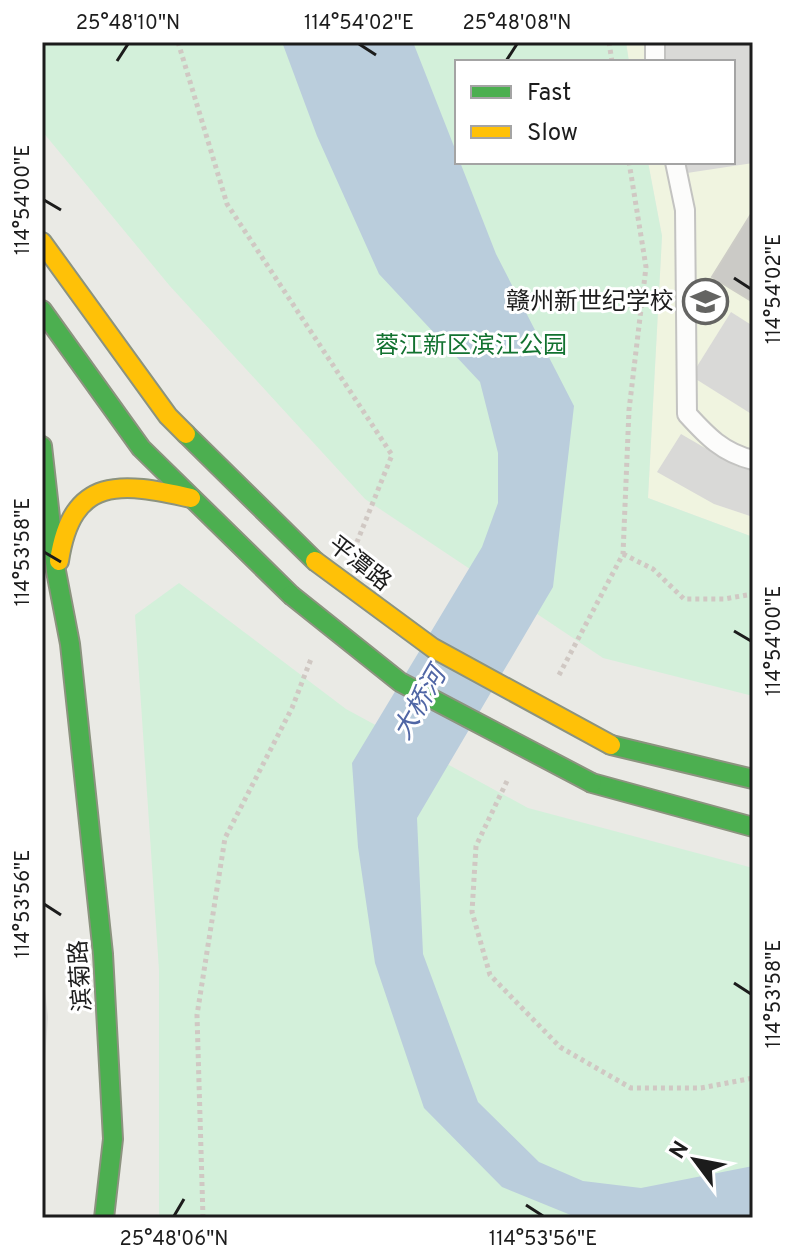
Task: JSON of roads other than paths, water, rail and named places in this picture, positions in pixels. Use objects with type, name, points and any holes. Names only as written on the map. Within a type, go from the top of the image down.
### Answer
[{"type":"street","name":"平潭路","points":[[42,242],[168,416],[315,561],[433,648],[611,745],[753,779]]},
{"type":"street","points":[[42,296],[62,269]]},
{"type":"street","points":[[42,310],[141,448],[291,595],[400,682],[592,783],[753,827]]},
{"type":"street","name":"滨菊路","points":[[42,446],[56,571],[70,644],[103,954],[113,1139],[104,1218]]},
{"type":"street","points":[[56,571],[67,520],[93,493],[128,484],[191,498]]},
{"type":"lane","points":[[675,164],[685,210],[687,414],[714,443],[753,460]]},
{"type":"water","name":"大桥河","points":[[282,42],[413,42],[455,149],[455,164],[461,164],[496,254],[574,406],[553,587],[417,818],[423,954],[478,1102],[539,1162],[583,1181],[641,1188],[753,1166],[753,1218],[578,1218],[502,1187],[424,1108],[375,963],[358,847],[352,763],[482,547],[498,503],[498,453],[480,382],[379,274],[317,136]]},
{"type":"place","name":"赣州新世纪学校","points":[[705,301]]},
{"type":"park label","name":"蓉江新区滨江公园","points":[[471,345]]}]
